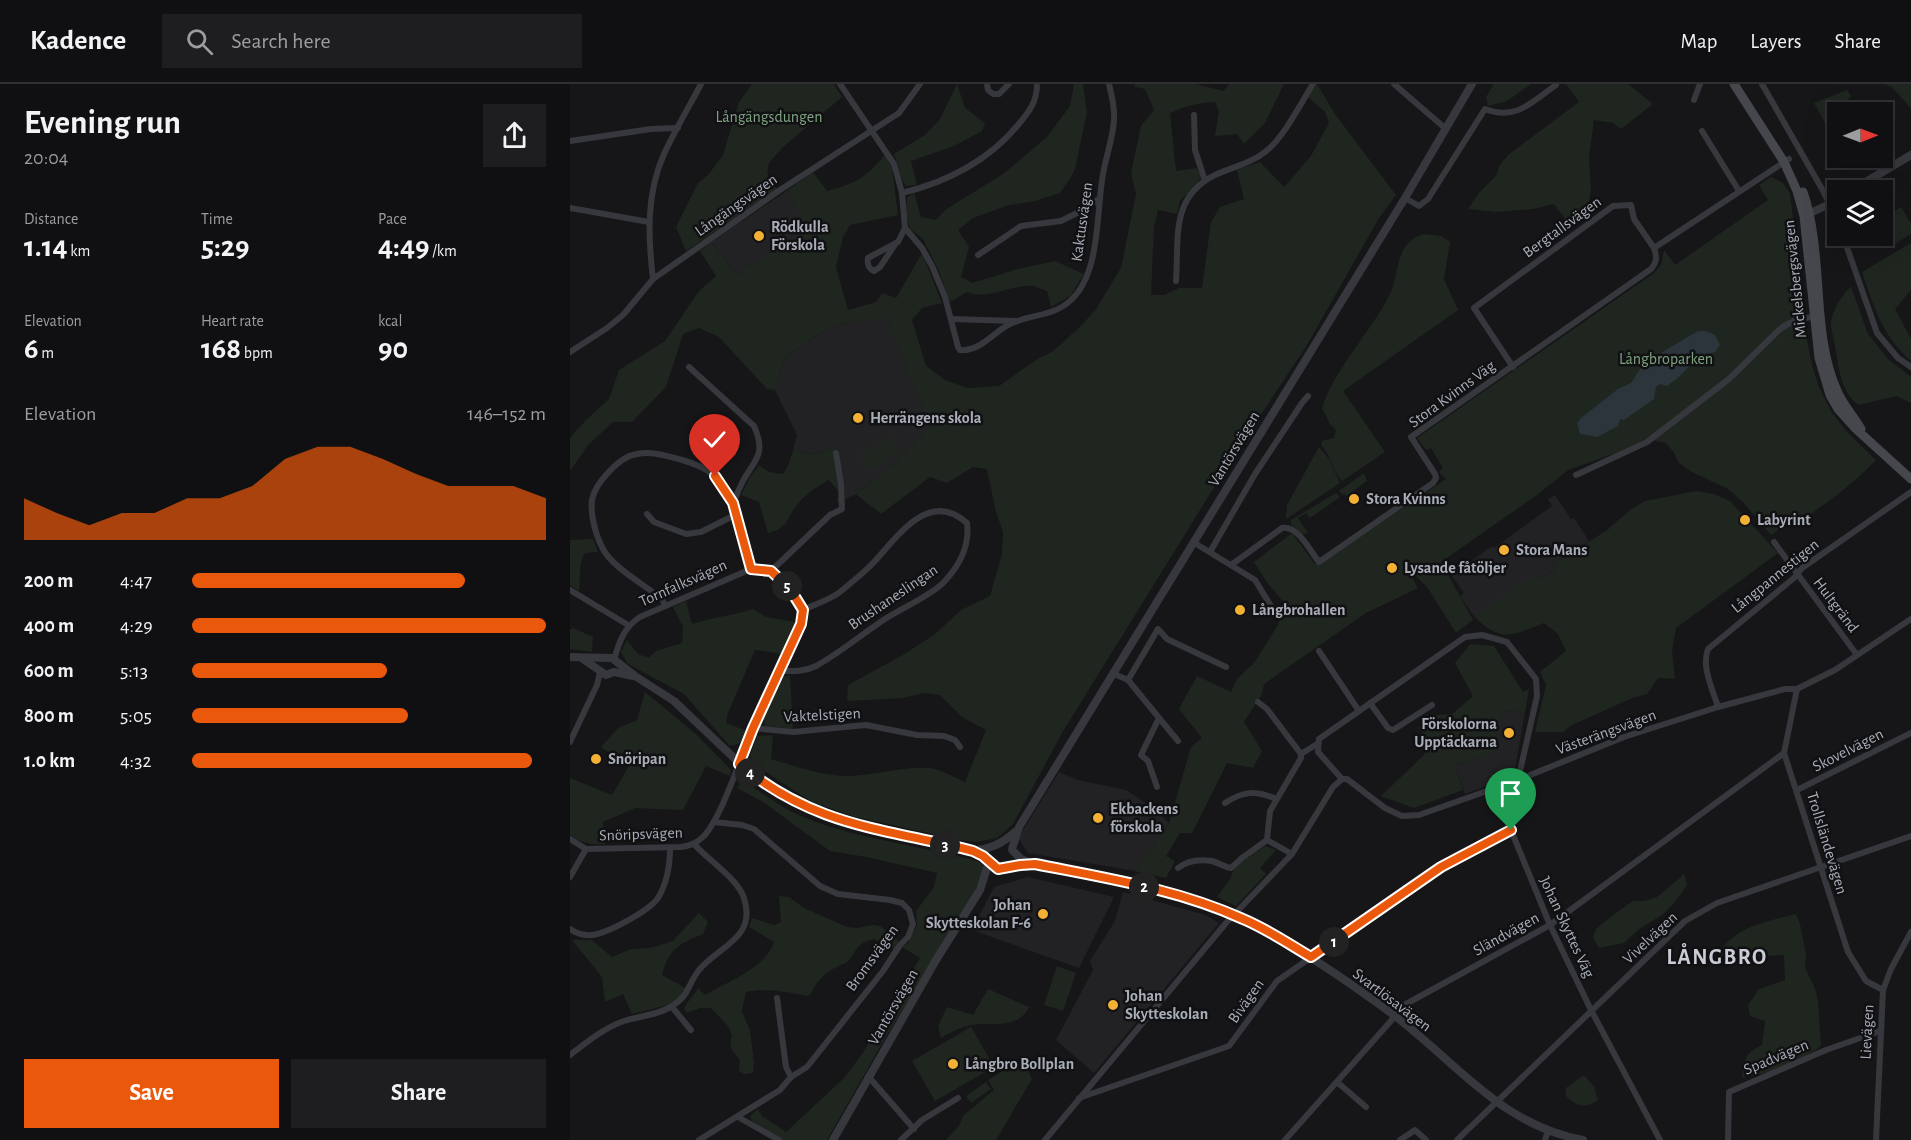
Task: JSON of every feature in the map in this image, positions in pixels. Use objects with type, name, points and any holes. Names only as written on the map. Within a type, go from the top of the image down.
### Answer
[{"type":"main road","name":"Mickelsbergsvägen","points":[[1734,84],[1786,160]]},
{"type":"main road","name":"Mickelsbergsvägen","points":[[1740,84],[1786,160],[1807,215],[1819,358],[1830,395],[1845,417],[1911,479]]},
{"type":"street","points":[[653,279],[649,222],[657,174],[663,155],[701,84]]},
{"type":"street","points":[[840,84],[894,165],[902,193],[905,228],[922,248],[945,297],[951,319]]},
{"type":"street","name":"Långängsvägen","points":[[570,352],[623,315],[653,279],[872,129],[899,113],[920,84]]},
{"type":"street","points":[[987,84],[988,90],[993,94],[999,94],[1009,84]]},
{"type":"street","points":[[902,193],[959,173],[998,148],[1032,108],[1037,96],[1037,84]]},
{"type":"street","name":"Kaktusvägen","points":[[1016,321],[974,348],[965,351],[958,347],[951,319],[1016,321],[1054,311],[1069,303],[1083,285],[1092,254],[1103,173],[1113,130],[1114,111],[1109,84]]},
{"type":"street","points":[[1176,281],[1179,218],[1182,205],[1191,193],[1205,181],[1216,174],[1255,160],[1268,150],[1313,84]]},
{"type":"street","points":[[1394,84],[1446,129]]},
{"type":"street","name":"Vantörsvägen","points":[[996,845],[1012,835],[1019,827],[1405,198],[1472,84]]},
{"type":"street","points":[[1694,100],[1700,84]]},
{"type":"street","points":[[1762,84],[1827,191]]},
{"type":"street","points":[[1405,198],[1419,206],[1428,200],[1485,109],[1511,114],[1556,85]]},
{"type":"street","points":[[1194,115],[1195,150],[1205,181]]},
{"type":"street","points":[[570,141],[651,129],[678,128]]},
{"type":"street","points":[[1702,131],[1739,191]]},
{"type":"street","points":[[1869,180],[1911,155]]},
{"type":"street","points":[[1654,248],[1786,160]]},
{"type":"street","points":[[978,255],[1021,226],[1061,221],[1099,199]]},
{"type":"street","name":"Bergtallsvägen","points":[[1513,367],[1474,308],[1587,224],[1618,205],[1631,205],[1634,219],[1654,248]]},
{"type":"street","points":[[1807,215],[1827,205]]},
{"type":"street","points":[[570,208],[649,222]]},
{"type":"street","points":[[896,243],[868,258],[867,265],[874,271],[880,267],[896,243],[905,228]]},
{"type":"street","points":[[1847,246],[1877,333],[1898,358],[1911,367]]},
{"type":"street","name":"Stora Kvinns Väg","points":[[1231,565],[1282,528],[1288,527],[1294,530],[1319,562],[1433,483],[1436,478],[1435,474],[1411,437],[1651,269],[1657,258],[1654,248]]},
{"type":"street","points":[[1576,475],[1647,442],[1729,379],[1789,322],[1817,316]]},
{"type":"street","points":[[688,367],[754,426],[759,437],[756,462],[741,484],[733,503]]},
{"type":"street","points":[[1210,552],[1255,474],[1308,396]]},
{"type":"street","points":[[665,605],[662,599],[609,558],[603,550],[592,510],[594,493],[614,465],[626,457],[638,453],[654,453],[687,461],[715,476],[733,503],[751,569]]},
{"type":"street","points":[[739,764],[801,624],[803,610],[790,589],[771,571],[830,515],[842,509],[836,453]]},
{"type":"street","name":"Långpannestigen","points":[[1718,708],[1706,665],[1705,658],[1708,649],[1794,578],[1802,568],[1911,492]]},
{"type":"street","name":"Brushaneslingan","points":[[780,671],[800,672],[816,666],[886,618],[942,584],[958,565],[966,548],[967,523],[958,516],[945,512],[930,513],[915,519],[903,528],[873,563],[837,594],[803,610]]},
{"type":"street","points":[[647,514],[654,522],[686,534],[701,532],[735,515]]},
{"type":"street","points":[[1193,542],[1255,580],[1274,611]]},
{"type":"street","name":"Hultgränd","points":[[1774,542],[1857,655]]},
{"type":"street","name":"Tornfalksvägen","points":[[610,659],[628,625],[665,605],[751,569],[771,571]]},
{"type":"street","points":[[570,590],[628,625]]},
{"type":"street","name":"Västerängsvägen","points":[[1342,779],[1347,779],[1385,808],[1402,816],[1419,816],[1518,780],[1624,737],[1785,689],[1797,689],[1835,670],[1911,619]]},
{"type":"street","points":[[1128,680],[1158,629],[1167,639],[1226,667]]},
{"type":"street","points":[[1045,1140],[1233,915],[1292,854],[1333,787],[1342,779],[1318,752],[1319,739],[1465,637],[1482,635],[1507,642],[1536,679],[1537,696],[1518,780],[1511,830]]},
{"type":"street","points":[[1319,651],[1359,711]]},
{"type":"street","points":[[570,657],[610,659],[674,701],[739,764],[793,801],[832,817],[880,832],[968,850],[989,861],[994,868],[1004,869],[1012,863],[1012,850],[1006,845],[968,850]]},
{"type":"street","points":[[583,659],[605,672],[635,676]]},
{"type":"street","points":[[605,672],[598,663],[610,659]]},
{"type":"street","points":[[570,742],[610,659]]},
{"type":"street","points":[[1112,673],[1128,680],[1178,741]]},
{"type":"street","points":[[1784,753],[1797,689]]},
{"type":"street","points":[[1258,702],[1267,709],[1301,754],[1301,758],[1276,799],[1268,820],[1267,840]]},
{"type":"street","points":[[1370,703],[1388,728],[1393,730],[1432,705]]},
{"type":"street","points":[[1156,787],[1148,761],[1141,755],[1159,718]]},
{"type":"street","name":"Vaktelstigen","points":[[753,728],[793,732],[866,725],[917,735],[944,736],[955,740],[960,747]]},
{"type":"street","name":"Skovelvägen","points":[[1797,790],[1911,733]]},
{"type":"street","points":[[1301,754],[1317,744]]},
{"type":"street","name":"Trollsländevägen","points":[[1784,753],[1848,952],[1866,981],[1883,990]]},
{"type":"street","name":"Sländvägen","points":[[1285,1140],[1406,1004],[1550,925],[1784,753]]},
{"type":"street","name":"Snöripsvägen","points":[[570,839],[586,849],[670,848],[694,845],[714,822],[739,764]]},
{"type":"street","points":[[1225,803],[1241,794],[1257,792],[1276,799]]},
{"type":"street","name":"Bromsvägen","points":[[699,1140],[780,1090],[791,1077],[807,1067],[908,937],[912,924],[909,910],[902,903],[838,894],[820,886],[754,829],[742,825],[714,822]]},
{"type":"street","name":"Vantörsvägen","points":[[1012,850],[1019,827]]},
{"type":"street","name":"Johan Skyttes Väg","points":[[1511,830],[1550,925],[1591,1010],[1660,1140]]},
{"type":"street","name":"Bivägen","points":[[1079,1098],[1229,1046],[1277,981],[1441,867],[1511,830]]},
{"type":"street","name":"Vivelvägen","points":[[1457,1140],[1685,921],[1718,903],[1911,836]]},
{"type":"street","points":[[1267,840],[1292,854]]},
{"type":"street","points":[[1178,868],[1197,861],[1212,861],[1231,868],[1267,840]]},
{"type":"street","points":[[570,1055],[615,1024],[672,1007],[686,995],[701,968],[738,937],[746,919],[746,907],[738,888],[694,845]]},
{"type":"street","points":[[989,861],[989,853],[996,845]]},
{"type":"street","points":[[570,929],[577,934],[594,935],[653,904],[665,883],[670,861],[670,848]]},
{"type":"street","points":[[570,877],[586,849]]},
{"type":"street","name":"Svartlösavägen","points":[[1012,850],[1021,859],[1035,864],[1131,883],[1184,897],[1233,915],[1265,930],[1311,957],[1394,1016],[1496,1103],[1548,1131],[1582,1140]]},
{"type":"street","name":"Vantörsvägen","points":[[980,890],[989,861]]},
{"type":"street","name":"Svartlösavägen","points":[[1004,869],[1035,864]]},
{"type":"street","name":"Vantörsvägen","points":[[833,1140],[942,950],[980,890],[996,873],[1004,869]]},
{"type":"street","name":"Lievägen","points":[[1876,1140],[1883,990],[1891,969],[1911,932]]},
{"type":"street","points":[[777,998],[786,1067],[791,1077]]},
{"type":"street","points":[[672,1007],[691,1030]]},
{"type":"street","name":"Spadvägen","points":[[1728,1140],[1729,1092],[1826,1050],[1880,1030]]},
{"type":"street","points":[[868,1076],[914,1129]]},
{"type":"street","points":[[1337,1082],[1366,1107]]},
{"type":"street","points":[[901,1140],[922,1120],[958,1098]]},
{"type":"street","points":[[738,1117],[778,1140]]},
{"type":"street","points":[[1400,1140],[1415,1130],[1426,1140]]},
{"type":"street","points":[[1545,1140],[1548,1131]]},
{"type":"shaded area","name":"Rödkulla Förskola","points":[[788,190],[807,229],[737,275],[711,242]]},
{"type":"shaded area","name":"Herrängens skola","points":[[887,318],[930,427],[893,464],[856,494],[837,503],[839,492],[832,447],[817,454],[793,451],[797,435],[775,390],[785,358],[809,340],[834,326],[848,322]]},
{"type":"shaded area","points":[[1698,331],[1706,331],[1715,335],[1720,345],[1715,352],[1695,362],[1667,386],[1660,384],[1656,387],[1654,399],[1624,420],[1620,419],[1618,426],[1597,437],[1580,434],[1577,423],[1581,418],[1618,389],[1631,383],[1644,363]]},
{"type":"shaded area","points":[[1555,495],[1589,541],[1556,562],[1552,572],[1474,616],[1460,596],[1464,593],[1447,569],[1456,563],[1460,569],[1492,546],[1494,548],[1552,506],[1548,499]]},
{"type":"shaded area","name":"Förskolorna Upptäckarna","points":[[1502,710],[1525,713],[1515,769],[1511,777],[1465,794],[1455,765],[1492,753]]},
{"type":"shaded area","name":"Ekbackens förskola","points":[[1059,772],[1078,780],[1126,790],[1153,808],[1169,823],[1135,871],[1028,853],[1018,838]]},
{"type":"shaded area","name":"Johan Skytteskolan F-6","points":[[1028,877],[1114,897],[1079,968],[972,930],[994,887]]},
{"type":"shaded area","name":"Johan Skytteskolan","points":[[1123,892],[1205,915],[1219,923],[1094,1073],[1056,1040],[1093,970],[1090,961],[1115,921]]},
{"type":"green space","name":"Långängsdungen","points":[[752,84],[834,84],[842,97],[782,148],[769,163],[767,174],[777,189],[686,251],[676,227],[698,183],[708,175],[723,155],[739,102]]},
{"type":"green space","points":[[957,84],[965,108],[985,123],[982,131],[954,146],[911,161],[917,185],[906,186],[894,154],[925,135],[940,119]]},
{"type":"green space","points":[[1074,84],[1083,84],[1087,112],[1075,169],[1060,193],[1035,201],[1009,205],[973,218],[958,230],[969,247],[961,277],[972,283],[1055,261],[1084,274],[1070,296],[1051,307],[1047,291],[1033,286],[1016,287],[983,295],[967,292],[950,302],[938,269],[923,239],[910,229],[906,214],[907,198],[914,193],[921,217],[936,220],[945,210],[1003,174],[1047,137],[1070,106]]},
{"type":"green space","points":[[1135,84],[1195,84],[1224,91],[1229,84],[1284,84],[1265,123],[1244,144],[1237,134],[1215,136],[1219,111],[1215,102],[1191,105],[1170,114],[1176,171],[1197,168],[1200,176],[1199,181],[1180,201],[1177,214],[1158,210],[1154,227],[1151,295],[1164,295],[1179,288],[1202,288],[1211,222],[1220,207],[1244,199],[1237,170],[1260,162],[1284,187],[1311,156],[1329,123],[1325,112],[1308,97],[1317,84],[1335,114],[1396,195],[1379,218],[1307,345],[1231,460],[1062,733],[1013,824],[997,838],[977,842],[856,817],[812,802],[752,763],[750,755],[757,736],[773,735],[771,759],[819,772],[848,776],[926,768],[938,770],[965,782],[986,730],[962,717],[940,695],[925,693],[902,698],[847,701],[848,685],[901,656],[934,635],[961,610],[990,596],[1002,554],[1003,532],[996,512],[987,469],[973,467],[947,483],[930,477],[881,514],[856,494],[893,464],[930,427],[887,319],[848,322],[834,326],[809,340],[785,358],[775,390],[767,389],[719,337],[699,328],[683,334],[666,387],[632,422],[613,422],[589,444],[570,471],[570,438],[609,399],[619,370],[665,341],[699,291],[716,276],[700,251],[711,242],[737,275],[806,229],[788,190],[813,172],[827,191],[846,185],[860,179],[885,155],[892,168],[898,215],[850,225],[843,237],[836,267],[848,310],[876,302],[882,293],[896,298],[922,253],[942,303],[922,308],[912,320],[926,366],[945,380],[968,388],[999,386],[1039,358],[1052,352],[1081,326],[1096,309],[1121,268],[1136,194],[1131,173],[1141,126],[1154,110],[1145,89],[1135,87]]},
{"type":"green space","points":[[1494,84],[1531,84],[1507,101],[1488,106],[1486,97]]},
{"type":"green space","points":[[1566,84],[1628,84],[1653,104],[1621,129],[1613,123],[1594,120],[1589,157],[1591,189],[1589,201],[1579,220],[1568,223],[1554,204],[1533,209],[1496,212],[1468,209],[1479,193],[1496,176],[1499,166],[1508,155],[1579,102]]},
{"type":"green space","points":[[1884,84],[1911,84],[1911,109],[1892,87]]},
{"type":"green space","points":[[1847,90],[1851,96],[1845,102],[1827,102],[1827,126],[1814,103]]},
{"type":"green space","name":"Långbroparken","points":[[1771,177],[1783,183],[1790,194],[1794,226],[1794,276],[1812,365],[1819,387],[1831,411],[1847,432],[1876,460],[1818,509],[1797,523],[1793,520],[1771,535],[1743,502],[1728,489],[1690,471],[1679,463],[1666,443],[1645,439],[1619,452],[1568,470],[1537,495],[1441,562],[1473,620],[1456,633],[1427,587],[1405,566],[1418,588],[1366,613],[1264,684],[1262,694],[1244,722],[1262,751],[1253,768],[1227,763],[1192,833],[1180,833],[1166,856],[1175,861],[1166,878],[1135,871],[1169,823],[1191,747],[1202,738],[1179,709],[1197,676],[1231,692],[1237,679],[1254,663],[1278,625],[1283,606],[1289,609],[1254,562],[1292,533],[1314,563],[1319,565],[1446,479],[1439,472],[1443,468],[1431,448],[1426,450],[1417,438],[1654,273],[1661,265],[1664,250],[1675,265],[1768,200],[1759,185]]},
{"type":"green space","points":[[1901,207],[1911,224],[1911,234],[1893,245],[1893,212]]},
{"type":"green space","points":[[1424,234],[1441,236],[1450,242],[1444,279],[1458,310],[1343,391],[1385,452],[1342,481],[1321,445],[1322,441],[1334,438],[1336,430],[1330,424],[1322,408],[1343,366],[1388,298],[1402,252],[1414,238]]},
{"type":"green space","points":[[1911,243],[1911,290],[1895,309],[1911,339],[1911,361],[1886,331],[1875,309],[1862,272]]},
{"type":"green space","points":[[1851,287],[1868,334],[1888,359],[1911,377],[1911,403],[1897,396],[1858,405],[1847,393],[1839,370],[1831,323],[1838,303]]},
{"type":"green space","points":[[890,436],[900,452],[870,471],[860,455]]},
{"type":"green space","points":[[832,447],[836,458],[839,492],[829,480],[805,497],[781,528],[768,533],[759,502],[741,495],[750,477],[759,465],[769,472],[783,474],[793,451],[817,454]]},
{"type":"green space","points":[[1319,447],[1329,459],[1340,483],[1286,519],[1287,505]]},
{"type":"green space","points":[[1364,473],[1367,481],[1346,496],[1339,491]]},
{"type":"green space","points":[[1696,491],[1714,494],[1730,501],[1778,553],[1676,628],[1672,651],[1675,679],[1658,678],[1647,694],[1632,698],[1570,726],[1564,732],[1535,732],[1546,685],[1540,672],[1566,651],[1558,634],[1544,623],[1515,633],[1500,634],[1483,625],[1474,616],[1534,576],[1542,578],[1552,572],[1556,562],[1606,531],[1630,510],[1645,501]]},
{"type":"green space","points":[[1336,493],[1340,497],[1310,518],[1306,513],[1298,518],[1308,533],[1302,534],[1291,524],[1291,520]]},
{"type":"green space","points":[[593,539],[598,552],[585,553],[583,557],[579,591],[570,585],[570,540]]},
{"type":"green space","points":[[686,601],[692,624],[753,609],[766,617],[796,622],[783,654],[755,650],[728,713],[726,723],[747,731],[739,744],[729,745],[684,694],[628,664],[621,652],[627,640],[638,654],[649,658],[656,651],[682,643],[683,627],[673,607]]},
{"type":"green space","points":[[573,628],[593,637],[592,652],[570,649],[570,630]]},
{"type":"green space","points":[[1470,644],[1494,646],[1523,692],[1529,689],[1525,713],[1502,710],[1493,753],[1455,765],[1463,790],[1414,808],[1381,796],[1424,755],[1430,744],[1418,727],[1427,726],[1437,715],[1452,714],[1473,696],[1455,663]]},
{"type":"green space","points":[[790,675],[793,729],[765,726],[763,719],[784,676]]},
{"type":"green space","points":[[645,692],[697,735],[731,770],[730,776],[706,766],[683,810],[635,808],[603,822],[605,844],[591,844],[579,840],[570,835],[570,778],[612,795],[629,766],[601,747],[618,728],[637,720]]},
{"type":"green space","points":[[741,782],[745,782],[792,812],[838,829],[983,863],[984,875],[977,888],[887,1035],[827,1140],[783,1140],[752,1121],[750,1116],[758,1109],[762,1116],[786,1132],[845,1077],[864,1051],[920,958],[902,947],[909,942],[917,925],[916,911],[934,887],[937,873],[830,851],[763,802],[737,788]]},
{"type":"green space","points":[[1265,846],[1276,850],[1260,868],[1266,874],[1236,906],[1217,897],[1230,879],[1235,867]]},
{"type":"green space","points":[[1684,874],[1687,885],[1662,915],[1639,929],[1624,943],[1599,948],[1593,938],[1596,929],[1633,901],[1644,901],[1657,897]]},
{"type":"green space","points":[[779,896],[789,897],[804,908],[847,927],[880,926],[899,941],[894,950],[874,939],[863,943],[846,963],[821,978],[811,994],[807,996],[769,990],[746,992],[742,1011],[750,1031],[754,1063],[753,1073],[744,1074],[739,1071],[740,1060],[732,1050],[730,1043],[732,1036],[728,1026],[711,1008],[700,1008],[687,1013],[684,1009],[698,988],[705,995],[754,967],[770,951],[774,942],[749,927],[752,918],[774,925],[781,922]]},
{"type":"green space","points":[[699,913],[708,922],[703,934],[676,948],[668,959],[662,975],[687,989],[676,1003],[632,1014],[623,994],[605,1002],[602,977],[572,940],[592,940],[612,957],[631,949],[650,948],[673,941]]},
{"type":"green space","points":[[1796,914],[1806,955],[1805,968],[1815,988],[1818,1001],[1821,1046],[1783,1066],[1742,1077],[1747,1057],[1762,1045],[1765,1021],[1750,1016],[1748,1005],[1759,989],[1785,980],[1784,955],[1744,957],[1717,965],[1727,943],[1736,935],[1759,924]]},
{"type":"green space","points":[[1057,966],[1076,973],[1063,1011],[1044,1005]]},
{"type":"green space","points":[[988,989],[1029,1007],[1024,1014],[1012,1022],[968,1026],[941,1038],[938,1026],[947,1007],[973,1015]]},
{"type":"green space","name":"Långbro Bollplan","points":[[971,1027],[994,1067],[935,1101],[912,1061]]},
{"type":"green space","points":[[1022,1059],[1032,1079],[996,1140],[946,1140],[959,1126],[963,1116],[994,1090],[988,1080]]},
{"type":"green space","points":[[1584,1075],[1594,1087],[1598,1100],[1581,1106],[1566,1096],[1566,1088]]},
{"type":"green space","points":[[986,1082],[991,1089],[971,1103],[966,1096]]},
{"type":"place","name":"Rödkulla Förskola","points":[[759,236]]},
{"type":"place","name":"Herrängens skola","points":[[858,418]]},
{"type":"place","name":"Stora Kvinns","points":[[1354,499]]},
{"type":"place","name":"Labyrint","points":[[1745,520]]},
{"type":"place","name":"Stora Mans","points":[[1504,550]]},
{"type":"place","name":"Lysande fåtöljer","points":[[1392,568]]},
{"type":"place","name":"Långbrohallen","points":[[1240,610]]},
{"type":"place","name":"Förskolorna Upptäckarna","points":[[1509,733]]},
{"type":"place","name":"Snöripan","points":[[596,759]]},
{"type":"place","name":"Ekbackens förskola","points":[[1098,818]]},
{"type":"place","name":"Johan Skytteskolan F-6","points":[[1043,914]]},
{"type":"place","name":"Johan Skytteskolan","points":[[1113,1005]]},
{"type":"place","name":"Långbro Bollplan","points":[[953,1064]]},
{"type":"district","name":"LÅNGBRO","points":[[1717,957]]},
{"type":"route","points":[[715,476],[733,503],[751,569],[771,571],[790,589],[803,610],[801,624],[739,764],[793,801],[817,812],[880,832],[973,851],[983,856],[994,868],[1002,870],[1035,864],[1131,883],[1184,897],[1244,919],[1311,957],[1441,867],[1511,830]]}]
